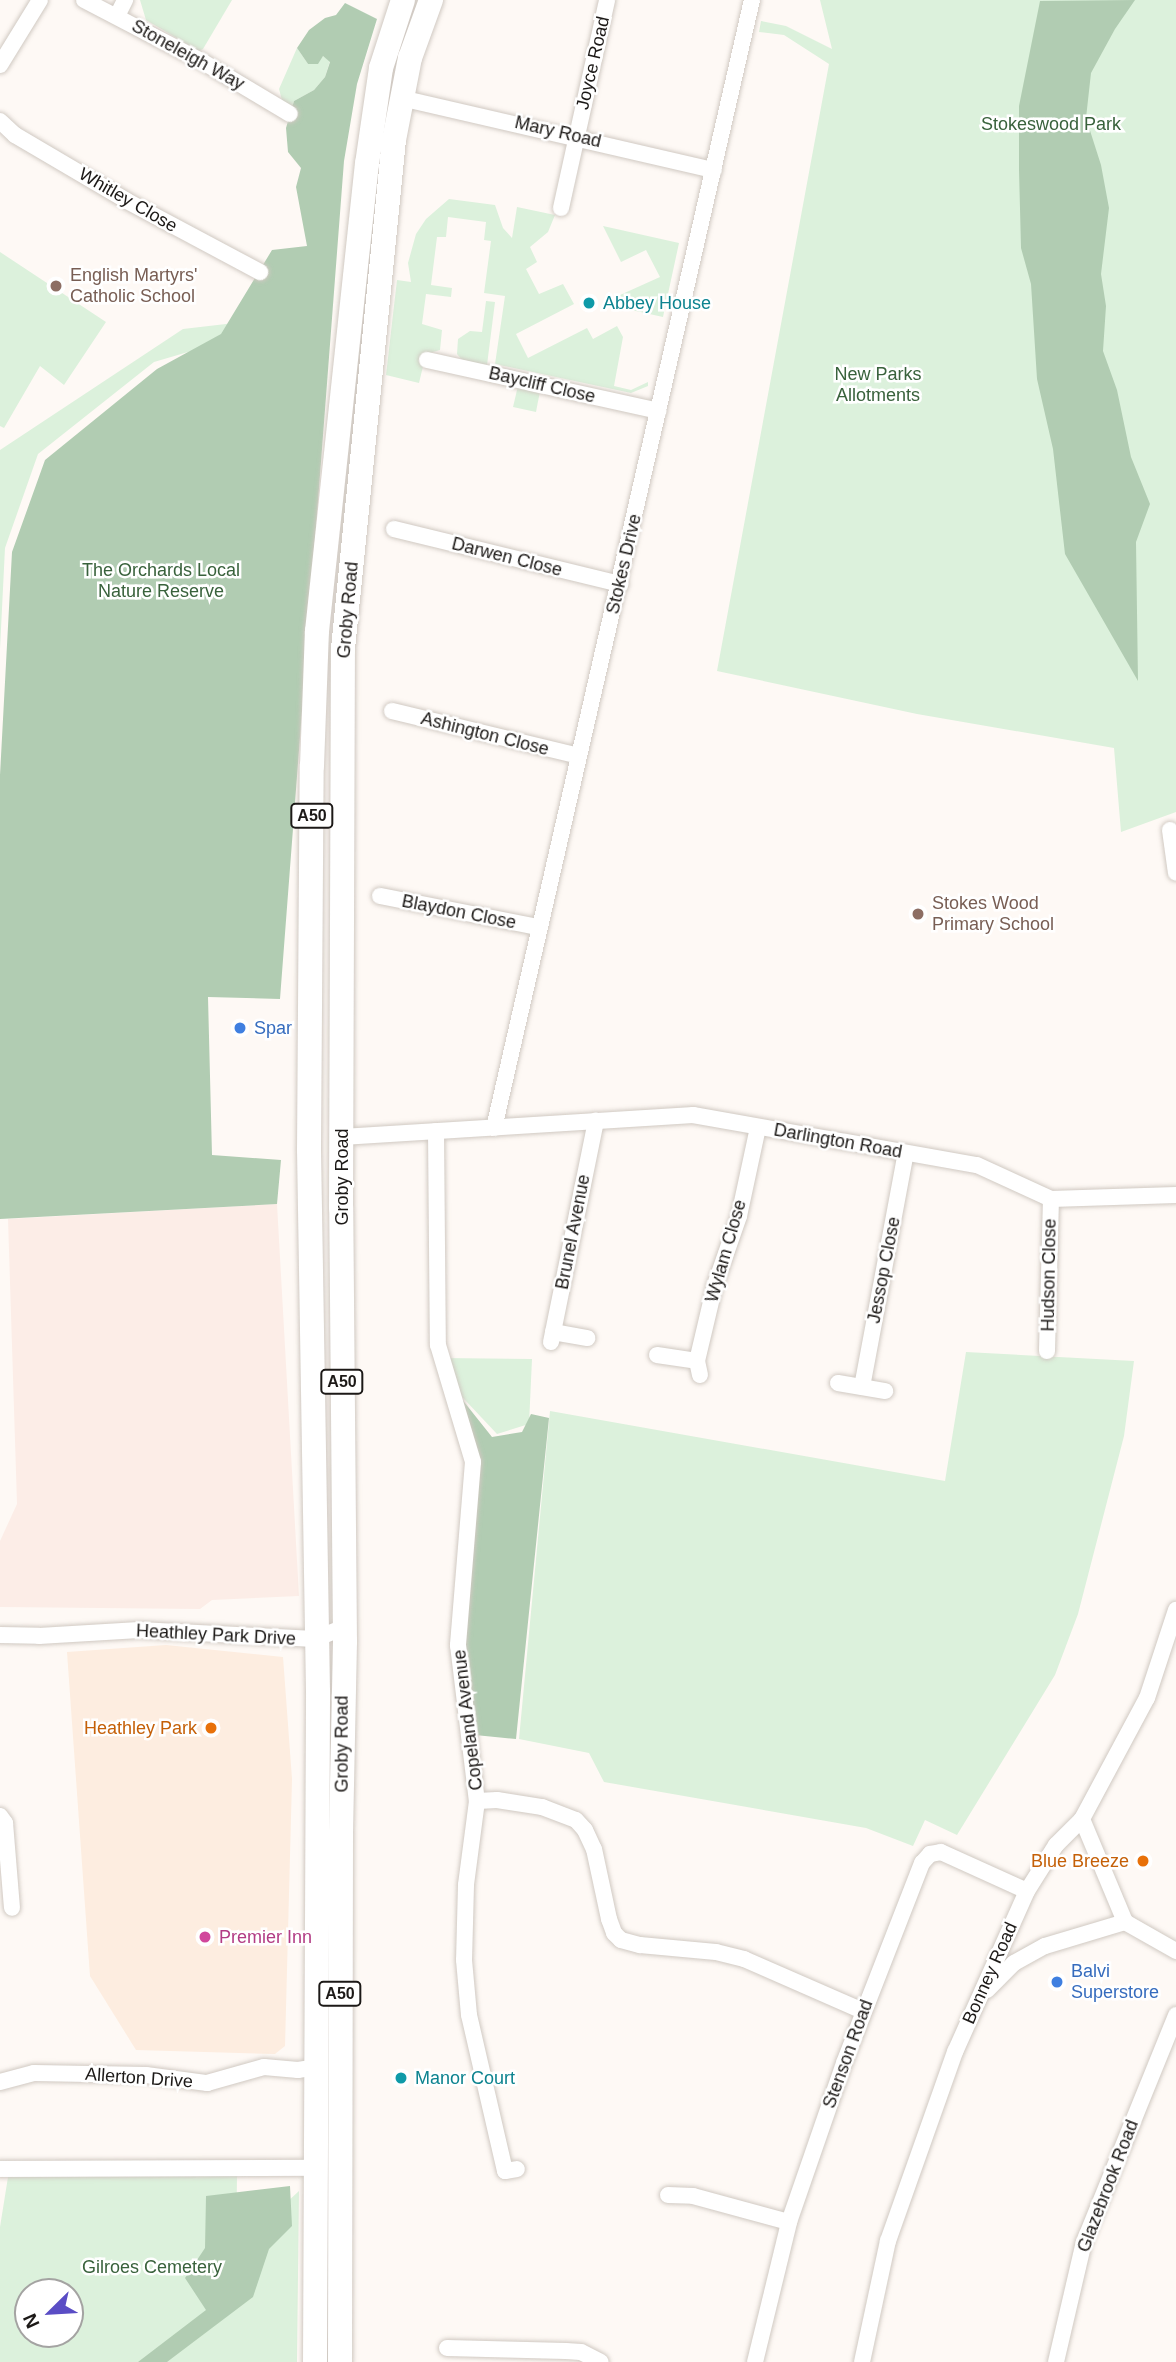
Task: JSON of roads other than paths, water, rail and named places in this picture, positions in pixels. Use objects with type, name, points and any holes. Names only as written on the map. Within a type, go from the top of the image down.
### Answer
[{"type":"main road","name":"Groby Road","points":[[315,2362],[318,2168],[318,1692],[315,1639],[309,1150],[312,766],[317,631],[367,164],[381,68],[403,0]]},
{"type":"main road","name":"Groby Road","points":[[340,2362],[345,1627],[343,649],[401,98],[410,58],[431,0]]},
{"type":"street","points":[[0,65],[40,0]]},
{"type":"street","name":"Stoneleigh Way","points":[[84,0],[290,114]]},
{"type":"street","points":[[117,16],[125,0]]},
{"type":"street","name":"Joyce Road","points":[[561,208],[607,0]]},
{"type":"street","name":"Stokes Drive","points":[[494,1128],[752,0]]},
{"type":"street","name":"Mary Road","points":[[401,98],[576,136],[714,170]]},
{"type":"street","name":"Whitley Close","points":[[0,121],[15,135],[127,201],[260,272]]},
{"type":"street","name":"Baycliff Close","points":[[427,360],[658,411]]},
{"type":"street","name":"Darwen Close","points":[[394,529],[620,584]]},
{"type":"street","name":"Ashington Close","points":[[392,711],[579,756]]},
{"type":"street","points":[[1170,830],[1176,873]]},
{"type":"street","name":"Blaydon Close","points":[[380,896],[538,927]]},
{"type":"street","name":"Darlington Road","points":[[342,1137],[694,1115],[976,1166],[1051,1199],[1176,1195]]},
{"type":"street","name":"Brunel Avenue","points":[[587,1338],[552,1337],[596,1121]]},
{"type":"street","name":"Wylam Close","points":[[657,1355],[699,1368],[716,1285],[739,1216],[758,1127]]},
{"type":"street","name":"Copeland Avenue","points":[[436,1131],[438,1345],[473,1462],[458,1649],[477,1801],[466,1885],[464,1960],[469,2015],[505,2171],[517,2169]]},
{"type":"street","name":"Jessop Close","points":[[862,1387],[906,1153]]},
{"type":"street","name":"Hudson Close","points":[[1047,1351],[1051,1199]]},
{"type":"street","points":[[838,1382],[884,1391]]},
{"type":"street","name":"Bonney Road","points":[[862,2362],[888,2241],[950,2065],[1027,1891],[1056,1846],[1082,1819],[1146,1698],[1176,1610]]},
{"type":"street","name":"Heathley Park Drive","points":[[0,1635],[39,1636],[139,1630],[315,1639],[345,1627]]},
{"type":"street","points":[[477,1801],[497,1800],[542,1807],[576,1820],[585,1830],[594,1849],[609,1919],[614,1933],[621,1940],[640,1945],[716,1952],[744,1959],[863,2011]]},
{"type":"street","points":[[0,1816],[5,1823],[12,1908]]},
{"type":"street","points":[[1082,1819],[1111,1895],[1125,1922],[1176,1951]]},
{"type":"street","name":"Stenson Road","points":[[755,2362],[789,2221],[863,2011],[925,1857],[941,1852],[1027,1891]]},
{"type":"street","points":[[979,1998],[1014,1963],[1045,1946],[1125,1922]]},
{"type":"street","name":"Glazebrook Road","points":[[1056,2362],[1084,2242],[1174,2025]]},
{"type":"street","name":"Allerton Drive","points":[[0,2082],[34,2073],[146,2075],[207,2083],[264,2067],[298,2070],[318,2067]]},
{"type":"street","points":[[0,2169],[318,2168]]},
{"type":"street","points":[[668,2195],[693,2196],[789,2221]]},
{"type":"street","points":[[447,2348],[581,2352],[601,2362]]},
{"type":"place","name":"English Martyrs' Catholic School","points":[[56,286]]},
{"type":"place","name":"Abbey House","points":[[589,303]]},
{"type":"place","name":"Stokes Wood Primary School","points":[[918,914]]},
{"type":"place","name":"Spar","points":[[240,1028]]},
{"type":"place","name":"Heathley Park","points":[[211,1728]]},
{"type":"place","name":"Blue Breeze","points":[[1143,1861]]},
{"type":"place","name":"Premier Inn","points":[[205,1937]]},
{"type":"place","name":"Balvi Superstore","points":[[1057,1982]]},
{"type":"place","name":"Manor Court","points":[[401,2078]]},
{"type":"park label","name":"Stokeswood Park","points":[[1051,124]]},
{"type":"park label","name":"New Parks Allotments","points":[[878,385]]},
{"type":"park label","name":"The Orchards Local Nature Reserve","points":[[161,581]]},
{"type":"park label","name":"Gilroes Cemetery","points":[[152,2267]]}]
